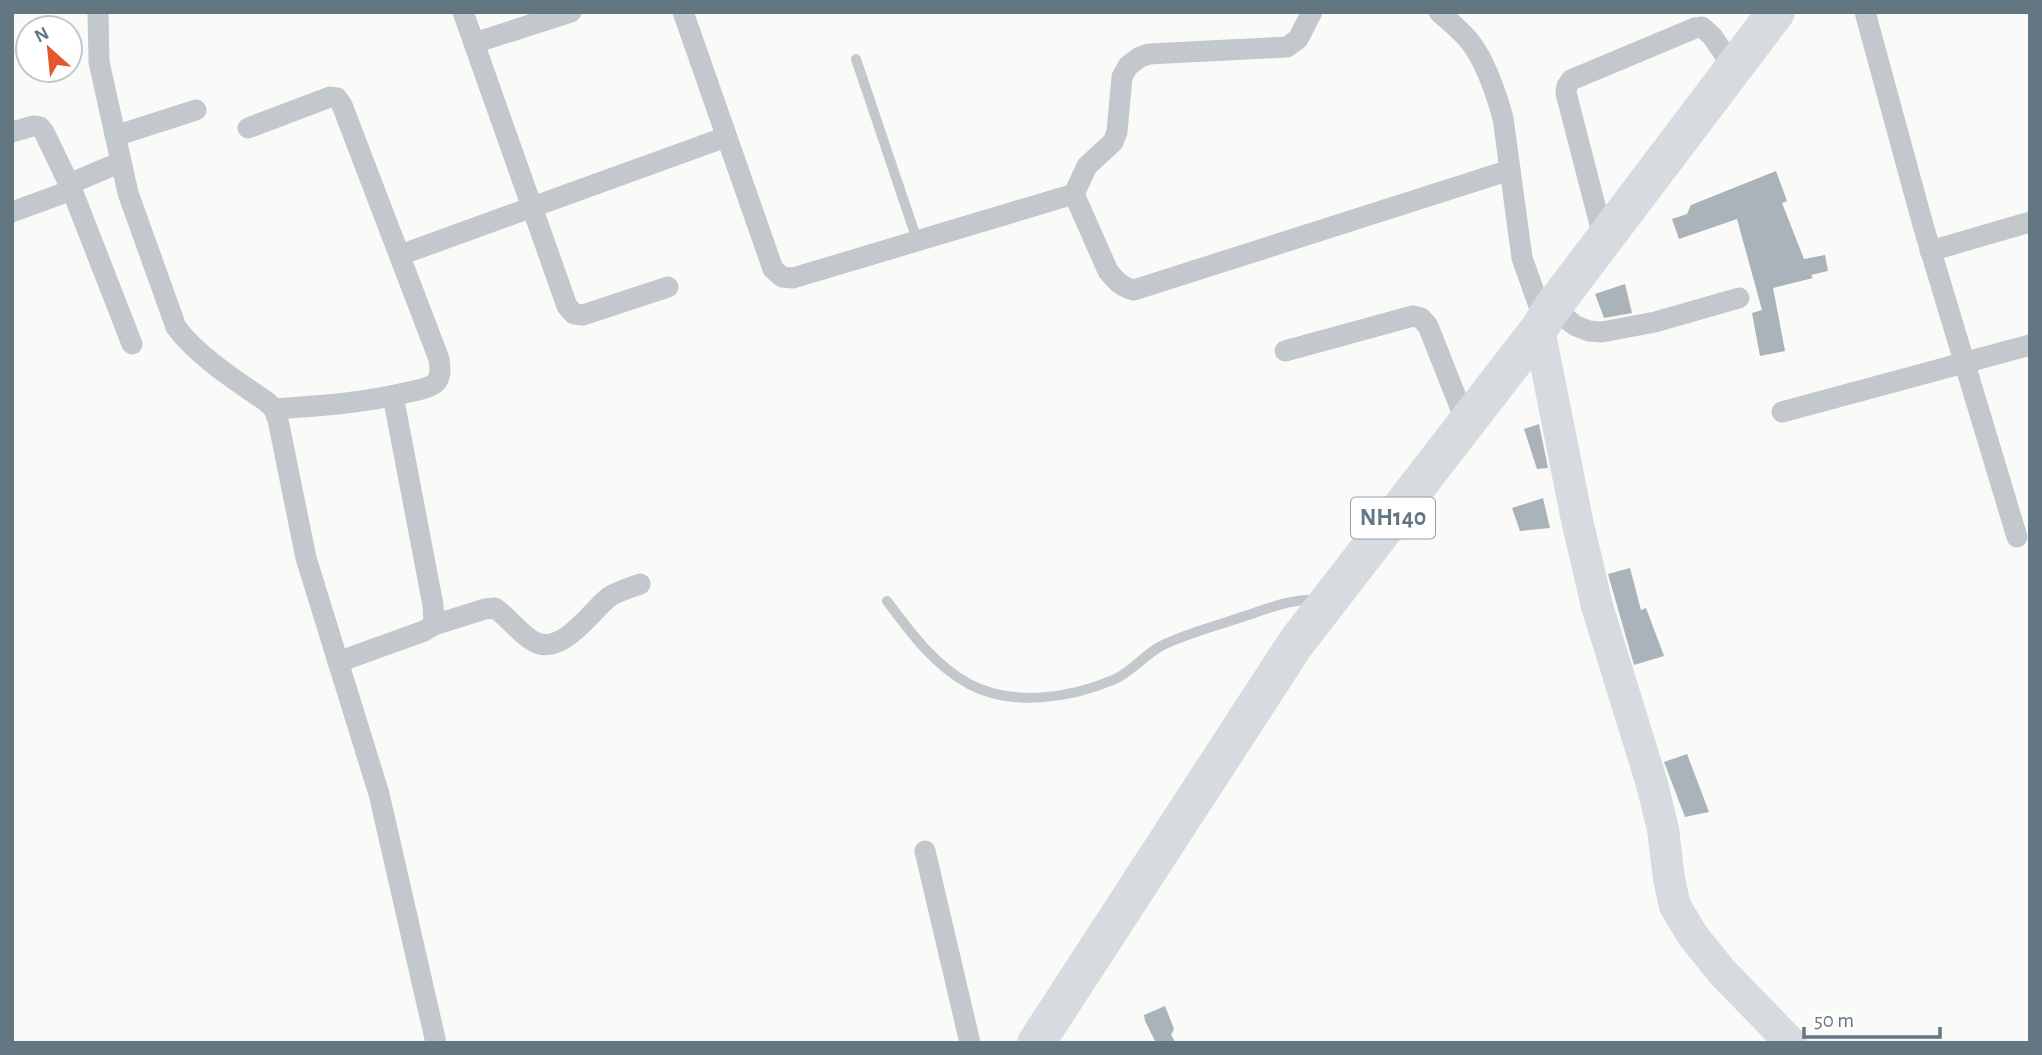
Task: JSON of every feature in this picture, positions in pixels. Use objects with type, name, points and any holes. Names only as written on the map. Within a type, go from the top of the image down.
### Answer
[{"type":"highway","name":"NH140","points":[[1036,1043],[1296,643],[1776,12]]},
{"type":"main road","points":[[1545,319],[1583,544],[1597,606],[1652,784],[1663,830],[1675,906],[1693,936],[1723,973],[1791,1043]]},
{"type":"street","points":[[98,12],[99,62],[121,162],[133,209],[176,327],[183,337],[274,409],[306,558],[379,794],[436,1043]]},
{"type":"street","points":[[463,12],[567,306],[574,314],[583,315],[668,286]]},
{"type":"street","points":[[474,43],[571,12]]},
{"type":"street","points":[[683,12],[772,269],[782,277],[793,278],[1074,194]]},
{"type":"street","points":[[1312,12],[1298,39],[1287,47],[1149,54],[1128,66],[1122,77],[1117,132],[1113,142],[1087,166],[1074,194],[1108,271],[1116,282],[1124,288],[1134,290],[1510,170]]},
{"type":"street","points":[[1439,12],[1462,33],[1477,52],[1495,94],[1503,118],[1522,258],[1545,319],[1602,332],[1655,322],[1739,298]]},
{"type":"street","points":[[1865,12],[1930,251],[2017,537]]},
{"type":"street","points":[[1604,240],[1566,93],[1570,80],[1702,27],[1734,68]]},
{"type":"street","points":[[248,128],[330,97],[337,98],[400,255],[440,368],[440,377],[435,383],[393,396],[274,409]]},
{"type":"street","points":[[115,136],[196,110]]},
{"type":"street","points":[[12,132],[33,126],[40,127],[70,187],[132,344]]},
{"type":"street","points":[[400,255],[726,136]]},
{"type":"street","points":[[12,212],[121,162]]},
{"type":"street","points":[[1930,251],[2030,222]]},
{"type":"street","points":[[1285,351],[1413,316],[1421,318],[1428,326],[1466,422]]},
{"type":"street","points":[[1782,411],[2030,345]]},
{"type":"street","points":[[393,396],[433,605],[434,625]]},
{"type":"street","points":[[338,662],[434,625],[495,608],[533,641],[543,645],[555,643],[581,626],[612,595],[640,584]]},
{"type":"street","points":[[925,851],[970,1043]]},
{"type":"lane","points":[[856,59],[917,240]]},
{"type":"lane","points":[[887,601],[914,637],[940,664],[969,684],[993,693],[1020,697],[1082,691],[1115,679],[1163,645],[1281,604],[1316,599],[1328,601]]},
{"type":"building","points":[[1776,171],[1787,201],[1782,203],[1804,259],[1825,255],[1828,271],[1811,275],[1813,278],[1773,288],[1785,351],[1760,356],[1752,313],[1762,310],[1737,219],[1679,239],[1672,219],[1687,214],[1691,205]]},
{"type":"building","points":[[1625,284],[1632,313],[1604,318],[1595,294]]},
{"type":"building","points":[[1539,424],[1548,468],[1537,469],[1524,429]]},
{"type":"building","points":[[1543,498],[1550,528],[1520,531],[1512,508]]},
{"type":"building","points":[[1630,568],[1641,610],[1646,608],[1664,656],[1634,665],[1608,574]]},
{"type":"building","points":[[1687,754],[1709,812],[1685,817],[1664,762]]},
{"type":"building","points":[[1165,1006],[1174,1029],[1171,1035],[1176,1043],[1156,1043],[1145,1021],[1144,1015]]}]
